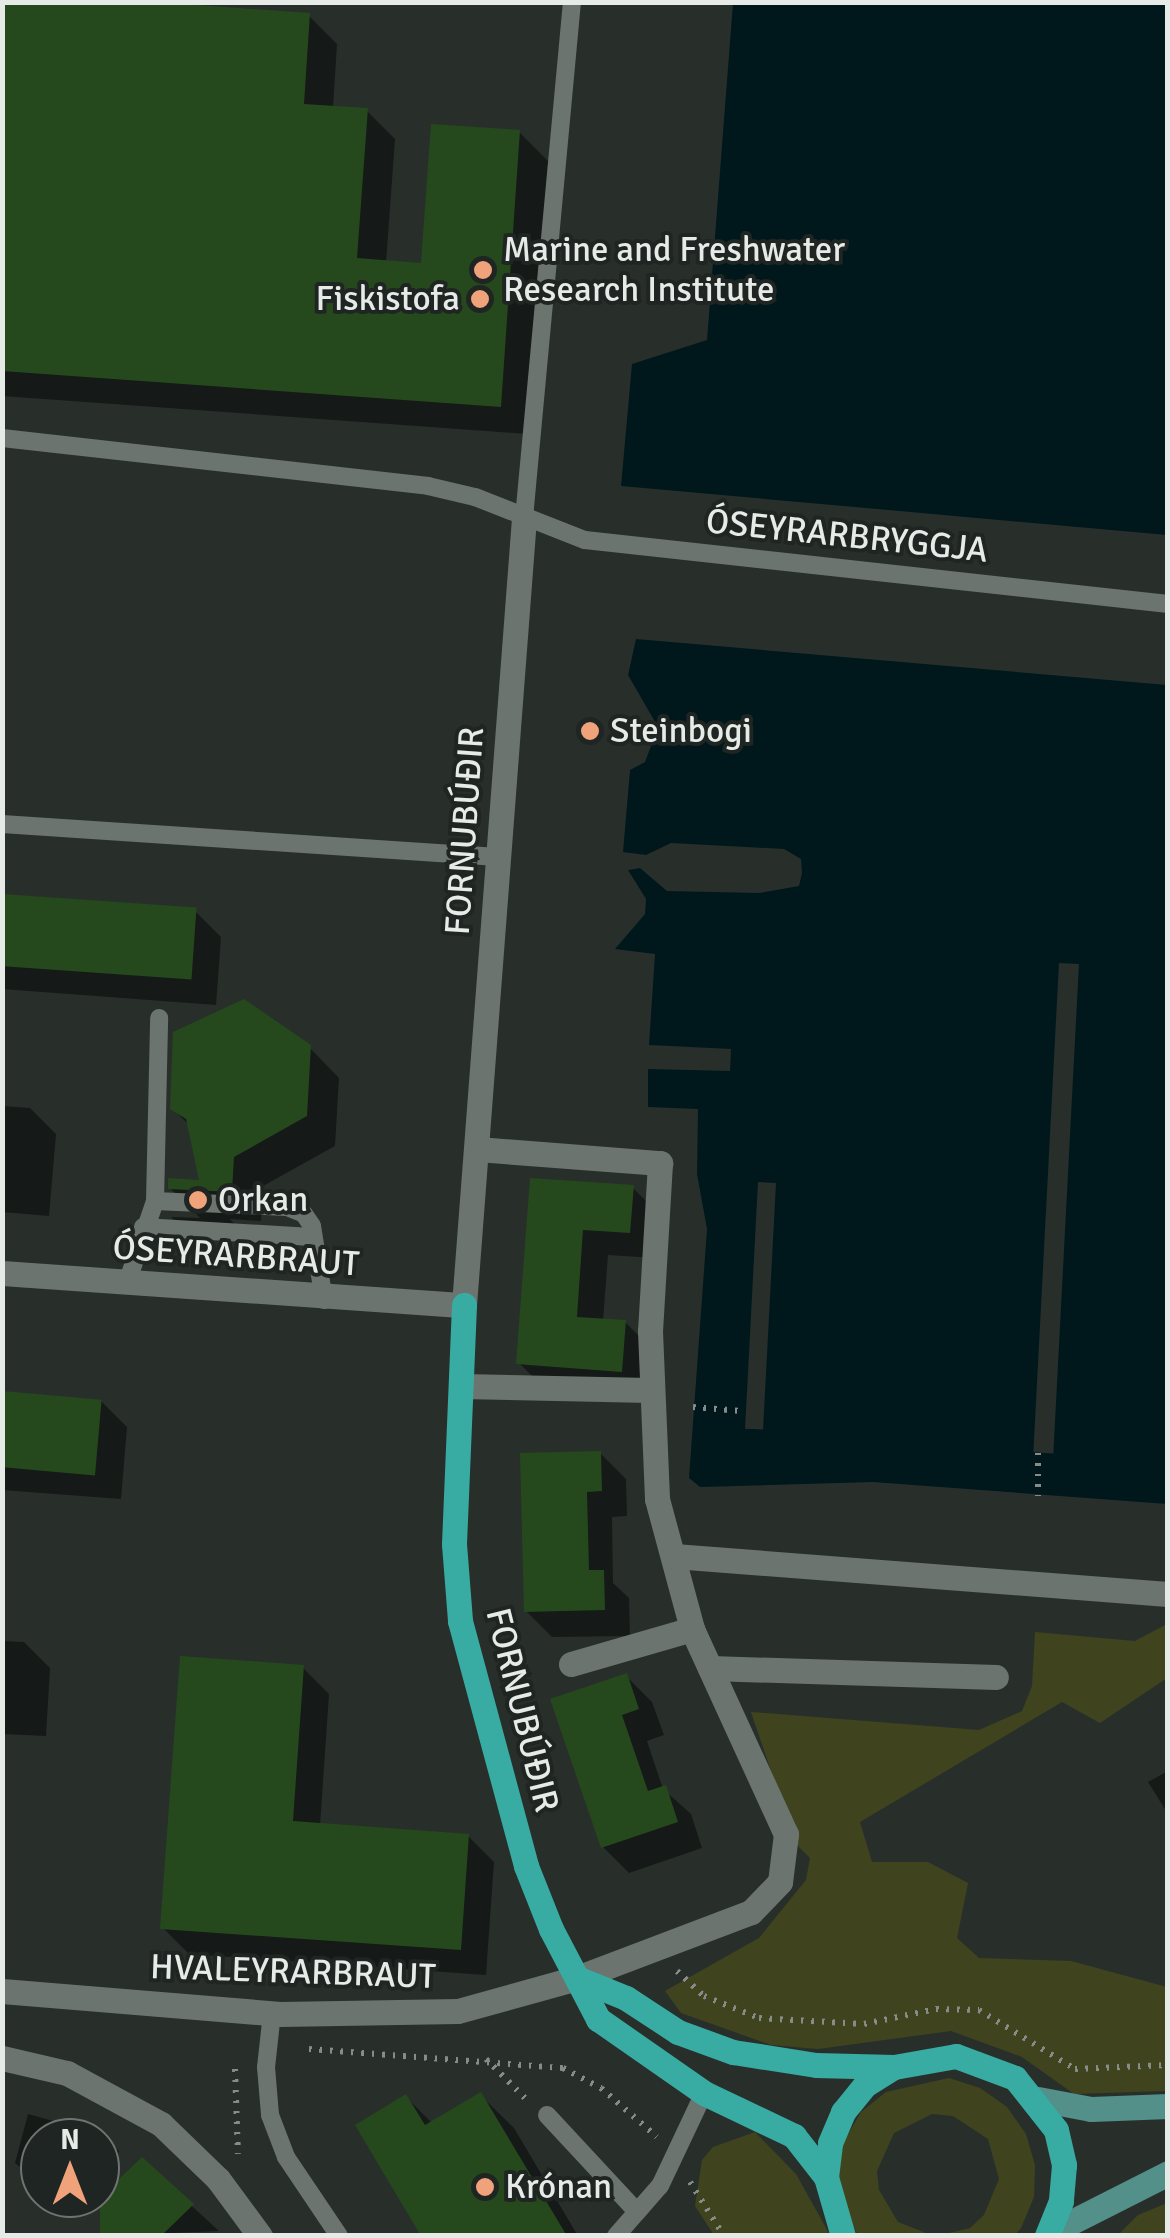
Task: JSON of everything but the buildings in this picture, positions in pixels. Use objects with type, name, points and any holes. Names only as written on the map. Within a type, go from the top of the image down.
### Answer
[{"type":"main road","name":"FORNUBÚÐIR","points":[[464,1305],[454,1544],[471,1678],[526,1866],[598,2019],[704,2093],[794,2136],[826,2177]]},
{"type":"main road","points":[[576,1978],[626,1998],[678,2032],[732,2052],[816,2065],[894,2066],[940,2056],[987,2063],[1038,2100],[1056,2130],[1064,2165],[1061,2201],[1047,2235]]},
{"type":"main road","points":[[843,2236],[826,2177],[844,2112],[866,2085],[894,2066]]},
{"type":"main road","points":[[1038,2100],[1092,2109],[1168,2106]]},
{"type":"main road","points":[[1047,2235],[1168,2173]]},
{"type":"street","name":"FORNUBÚÐIR","points":[[464,1305],[524,518]]},
{"type":"street","points":[[477,1149],[660,1163],[650,1463],[692,1628],[786,1834],[788,1858],[780,1882],[751,1912],[576,1978]]},
{"type":"street","name":"ÓSEYRARBRAUT","points":[[2,1272],[324,1300],[464,1305]]},
{"type":"street","points":[[460,1386],[650,1390]]},
{"type":"street","points":[[674,1556],[1168,1594]]},
{"type":"street","name":"FORNUBÚÐIR","points":[[571,1664],[692,1628]]},
{"type":"street","points":[[710,1668],[996,1677]]},
{"type":"street","name":"HVALEYRARBRAUT","points":[[2,1992],[272,2013],[458,2011],[576,1978]]},
{"type":"street","points":[[2,2058],[67,2073],[126,2103],[180,2140],[218,2179],[260,2236]]},
{"type":"lane","points":[[524,518],[572,2]]},
{"type":"lane","name":"ÓSEYRARBRYGGJA","points":[[2,438],[428,486],[585,540],[1168,604]]},
{"type":"lane","points":[[2,824],[498,857]]},
{"type":"lane","points":[[128,1283],[143,1227],[155,1201],[159,1018]]},
{"type":"lane","points":[[155,1201],[287,1207],[304,1214],[324,1300]]},
{"type":"lane","points":[[143,1227],[312,1238]]},
{"type":"lane","points":[[272,2013],[270,2115],[286,2157],[339,2236]]},
{"type":"lane","points":[[616,2236],[660,2186],[704,2093]]},
{"type":"lane","points":[[547,2115],[637,2212]]},
{"type":"path","points":[[693,1407],[741,1411]]},
{"type":"path","points":[[1038,1453],[1038,1496]]},
{"type":"path","points":[[654,1949],[704,1996],[758,2018],[864,2024],[936,2009],[980,2010],[1074,2068],[1168,2064]]},
{"type":"path","points":[[218,2179],[241,2151],[234,2125],[236,2056]]},
{"type":"path","points":[[485,2058],[496,2076],[547,2115]]},
{"type":"green space","points":[[1167,1624],[1167,1678],[1100,1723],[1062,1702],[860,1822],[872,1862],[928,1862],[968,1883],[957,1938],[979,1958],[1071,1961],[1167,1987],[1167,2091],[1074,2094],[1022,2057],[951,2031],[818,2049],[771,2045],[681,2013],[665,1991],[759,1938],[806,1880],[810,1858],[796,1844],[751,1712],[979,1730],[1022,1711],[1032,1686],[1035,1632],[1135,1641]]},
{"type":"green space","points":[[949,2078],[980,2088],[1007,2107],[1026,2134],[1035,2165],[1034,2197],[1021,2228],[1015,2235],[941,2235],[970,2228],[984,2215],[999,2179],[988,2139],[953,2116],[932,2114],[894,2133],[877,2171],[879,2190],[898,2222],[931,2235],[858,2235],[841,2204],[838,2172],[844,2141],[861,2112],[886,2092]]},
{"type":"green space","points":[[755,2132],[796,2174],[830,2235],[714,2235],[695,2206],[702,2160],[713,2147]]},
{"type":"green space","points":[[1167,2203],[1167,2235],[1118,2235],[1138,2215]]},
{"type":"water","points":[[733,3],[1167,3],[1167,535],[621,486],[632,364],[707,340]]},
{"type":"water","points":[[636,639],[1167,685],[1167,1504],[873,1482],[700,1487],[689,1478],[707,1229],[697,1174],[698,1109],[648,1107],[648,1069],[730,1071],[731,1049],[649,1045],[655,954],[615,949],[645,914],[646,899],[628,870],[640,868],[667,891],[759,893],[799,886],[802,873],[801,859],[784,849],[671,843],[646,855],[623,852],[630,770],[645,762],[658,727],[628,675]]},
{"type":"pier","points":[[1059,963],[1079,964],[1053,1453],[1033,1452]]},
{"type":"pier","points":[[758,1182],[776,1183],[763,1430],[745,1429]]},
{"type":"place","name":"Marine and Freshwater Research Institute","points":[[483,270]]},
{"type":"place","name":"Fiskistofa","points":[[480,299]]},
{"type":"place","name":"Steinbogi","points":[[590,731]]},
{"type":"place","name":"Orkan","points":[[198,1200]]},
{"type":"place","name":"Krónan","points":[[485,2187]]}]
